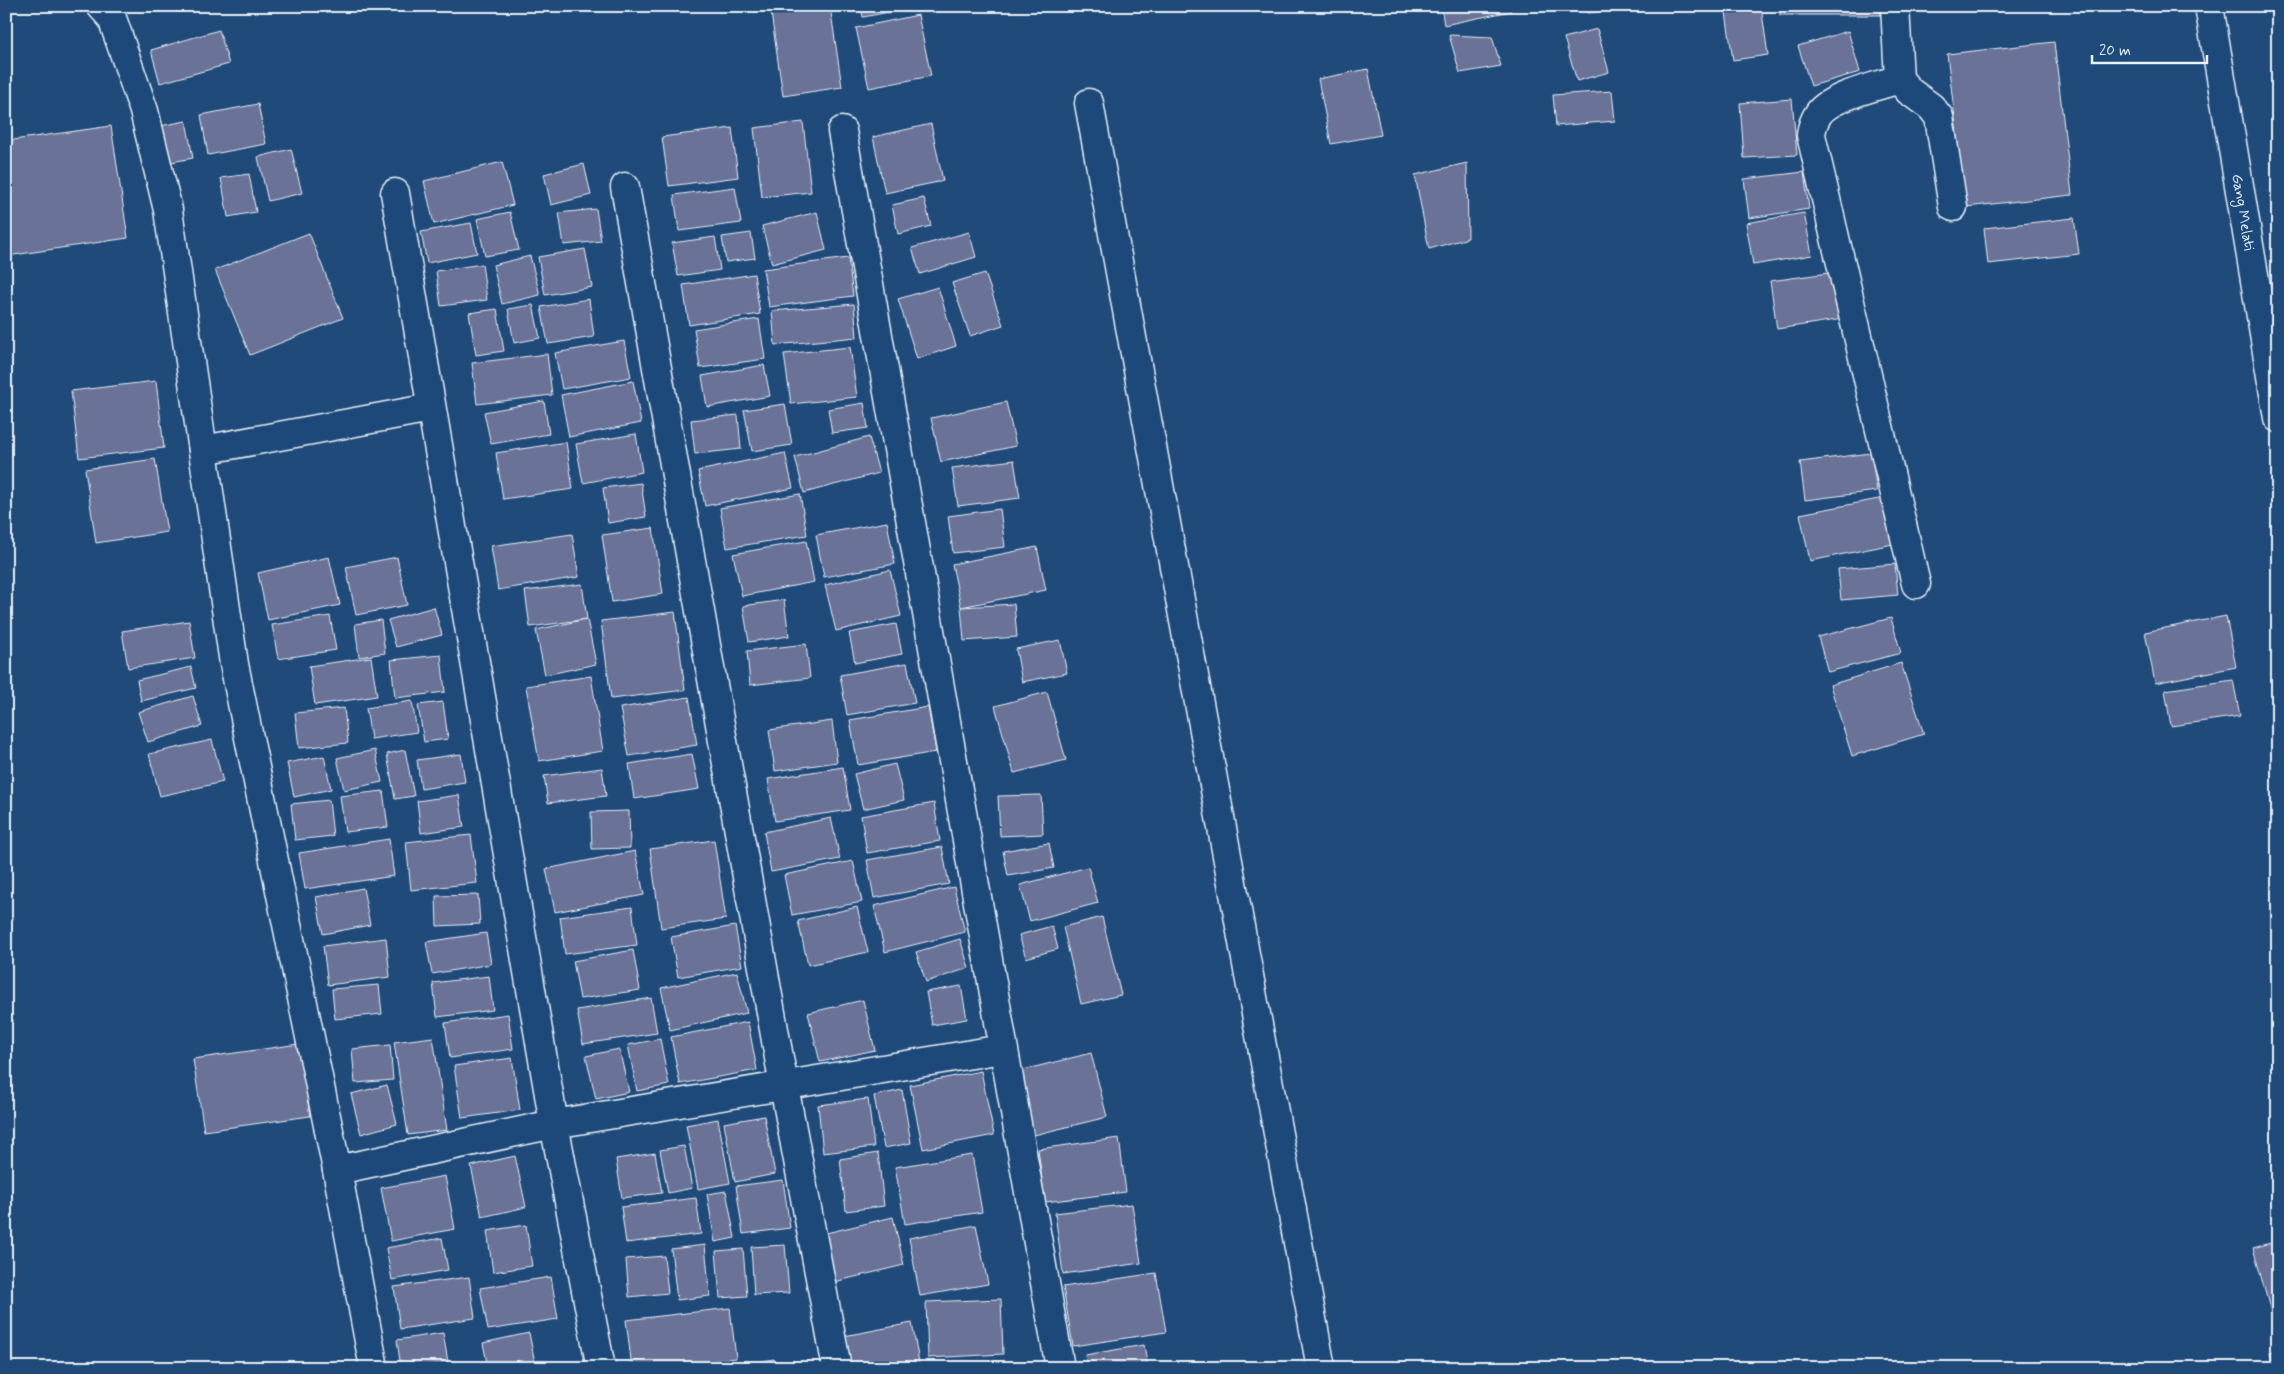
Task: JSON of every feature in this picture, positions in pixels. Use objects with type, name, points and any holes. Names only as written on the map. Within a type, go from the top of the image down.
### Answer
[{"type":"street","points":[[101,6],[112,18],[144,110],[168,210],[234,664],[337,1170],[374,1368]]},
{"type":"street","points":[[1895,6],[1899,79],[1909,91],[1930,107],[1939,117],[1953,207]]},
{"type":"street","name":"Gang Melati","points":[[2209,6],[2278,418]]},
{"type":"street","points":[[1899,79],[1832,102],[1820,111],[1813,122],[1811,135],[1916,584]]},
{"type":"street","points":[[1089,103],[1321,1368]]},
{"type":"street","points":[[842,131],[1002,1049],[1060,1368]]},
{"type":"street","points":[[625,187],[784,1086],[837,1368]]},
{"type":"street","points":[[394,193],[554,1124],[601,1368]]},
{"type":"street","points":[[202,450],[431,408]]},
{"type":"street","points":[[337,1170],[554,1124],[1002,1049]]},
{"type":"building","points":[[770,6],[830,6],[842,87],[783,96]]},
{"type":"building","points":[[861,6],[920,6],[863,17]]},
{"type":"building","points":[[1441,6],[1510,6],[1511,11],[1444,25]]},
{"type":"building","points":[[1537,6],[1575,6],[1538,11]]},
{"type":"building","points":[[1586,6],[1626,6],[1627,8],[1587,13]]},
{"type":"building","points":[[1725,6],[1761,6],[1768,55],[1733,60]]},
{"type":"building","points":[[1780,6],[1883,6],[1883,15],[1780,15]]},
{"type":"building","points":[[918,15],[931,76],[869,88],[856,28]]},
{"type":"building","points":[[1597,29],[1609,72],[1577,81],[1564,38]]},
{"type":"building","points":[[219,30],[229,64],[160,83],[151,50]]},
{"type":"building","points":[[1848,31],[1860,72],[1811,86],[1798,46]]},
{"type":"building","points":[[1449,35],[1492,37],[1501,66],[1460,73]]},
{"type":"building","points":[[2054,42],[2072,195],[1966,207],[1947,54]]},
{"type":"building","points":[[1368,69],[1381,135],[1331,144],[1318,79]]},
{"type":"building","points":[[1612,91],[1615,121],[1556,126],[1553,95]]},
{"type":"building","points":[[1792,99],[1797,155],[1744,158],[1740,103]]},
{"type":"building","points":[[258,104],[266,144],[208,155],[201,115]]},
{"type":"building","points":[[186,121],[193,158],[166,163],[160,126]]},
{"type":"building","points":[[803,122],[811,192],[762,197],[754,128]]},
{"type":"building","points":[[931,124],[943,181],[885,193],[873,137]]},
{"type":"building","points":[[111,126],[128,238],[7,256],[6,141]]},
{"type":"building","points":[[732,128],[738,177],[669,186],[662,137]]},
{"type":"building","points":[[291,149],[302,193],[268,201],[258,157]]},
{"type":"building","points":[[502,162],[513,205],[434,224],[424,181]]},
{"type":"building","points":[[1467,163],[1468,238],[1429,249],[1415,175]]},
{"type":"building","points":[[584,164],[591,195],[551,205],[544,174]]},
{"type":"building","points":[[1804,172],[1809,209],[1749,218],[1744,179]]},
{"type":"building","points":[[249,174],[256,212],[228,217],[221,178]]},
{"type":"building","points":[[735,187],[741,223],[679,231],[674,195]]},
{"type":"building","points":[[924,198],[931,226],[898,234],[892,205]]},
{"type":"building","points":[[596,209],[601,241],[564,245],[559,213]]},
{"type":"building","points":[[510,212],[519,250],[485,256],[477,219]]},
{"type":"building","points":[[817,212],[826,250],[772,264],[762,226]]},
{"type":"building","points":[[1804,213],[1812,255],[1753,265],[1746,223]]},
{"type":"building","points":[[2074,218],[2079,254],[1988,264],[1984,228]]},
{"type":"building","points":[[471,223],[477,253],[427,263],[421,232]]},
{"type":"building","points":[[969,232],[976,257],[920,274],[912,248]]},
{"type":"building","points":[[309,233],[343,318],[250,355],[215,270]]},
{"type":"building","points":[[751,233],[755,258],[726,262],[722,237]]},
{"type":"building","points":[[715,237],[720,270],[678,276],[672,243]]},
{"type":"building","points":[[585,249],[592,287],[545,295],[538,257]]},
{"type":"building","points":[[530,256],[540,295],[502,304],[493,265]]},
{"type":"building","points":[[848,258],[853,296],[769,307],[763,269]]},
{"type":"building","points":[[482,264],[487,300],[441,306],[436,271]]},
{"type":"building","points":[[1836,272],[1843,319],[1777,329],[1770,281]]},
{"type":"building","points":[[985,273],[1003,325],[970,336],[952,283]]},
{"type":"building","points":[[754,274],[760,314],[689,325],[683,285]]},
{"type":"building","points":[[938,287],[956,346],[917,359],[898,299]]},
{"type":"building","points":[[589,299],[594,337],[548,344],[541,307]]},
{"type":"building","points":[[854,304],[857,337],[775,345],[772,311]]},
{"type":"building","points":[[533,305],[540,338],[514,343],[508,309]]},
{"type":"building","points":[[497,309],[504,351],[476,355],[469,313]]},
{"type":"building","points":[[759,319],[765,359],[700,368],[694,329]]},
{"type":"building","points":[[624,341],[631,377],[562,389],[555,353]]},
{"type":"building","points":[[850,347],[857,397],[791,404],[784,354]]},
{"type":"building","points":[[547,354],[552,395],[477,404],[472,363]]},
{"type":"building","points":[[764,365],[770,396],[707,407],[702,376]]},
{"type":"building","points":[[156,381],[164,448],[79,458],[71,391]]},
{"type":"building","points":[[633,381],[641,423],[569,437],[561,395]]},
{"type":"building","points":[[544,401],[549,434],[491,444],[484,412]]},
{"type":"building","points":[[1006,402],[1016,446],[941,462],[931,418]]},
{"type":"building","points":[[864,403],[868,428],[832,433],[828,409]]},
{"type":"building","points":[[785,404],[792,445],[752,451],[744,410]]},
{"type":"building","points":[[738,415],[741,449],[695,454],[691,420]]},
{"type":"building","points":[[636,434],[642,472],[583,483],[576,444]]},
{"type":"building","points":[[869,437],[879,473],[804,493],[795,457]]},
{"type":"building","points":[[566,442],[573,489],[503,499],[496,453]]},
{"type":"building","points":[[785,453],[793,488],[705,506],[698,471]]},
{"type":"building","points":[[1871,453],[1877,491],[1805,500],[1800,462]]},
{"type":"building","points":[[155,459],[167,532],[96,543],[85,469]]},
{"type":"building","points":[[1014,460],[1020,498],[958,506],[952,468]]},
{"type":"building","points":[[641,483],[646,517],[608,523],[603,488]]},
{"type":"building","points":[[800,494],[807,535],[727,548],[720,508]]},
{"type":"building","points":[[1884,498],[1893,544],[1810,561],[1800,514]]},
{"type":"building","points":[[1000,509],[1005,547],[953,553],[948,516]]},
{"type":"building","points":[[887,522],[895,564],[824,577],[816,535]]},
{"type":"building","points":[[653,528],[663,594],[612,602],[602,535]]},
{"type":"building","points":[[572,534],[579,577],[498,590],[491,546]]},
{"type":"building","points":[[806,541],[814,582],[742,596],[733,554]]},
{"type":"building","points":[[1037,547],[1046,590],[961,607],[952,564]]},
{"type":"building","points":[[329,557],[340,605],[268,620],[258,573]]},
{"type":"building","points":[[397,557],[407,605],[356,615],[346,567]]},
{"type":"building","points":[[1895,564],[1898,595],[1841,600],[1838,569]]},
{"type":"building","points":[[890,570],[901,616],[836,631],[825,585]]},
{"type":"building","points":[[582,584],[587,619],[530,627],[525,591]]},
{"type":"building","points":[[784,600],[789,636],[749,642],[743,606]]},
{"type":"building","points":[[1014,604],[1017,637],[964,641],[961,607]]},
{"type":"building","points":[[434,607],[442,635],[396,647],[388,620]]},
{"type":"building","points":[[675,612],[685,690],[611,699],[601,621]]},
{"type":"building","points":[[330,616],[336,650],[278,659],[272,625]]},
{"type":"building","points":[[2226,616],[2236,667],[2155,683],[2145,632]]},
{"type":"building","points":[[1891,618],[1901,653],[1828,672],[1818,637]]},
{"type":"building","points":[[587,619],[596,664],[545,675],[536,630]]},
{"type":"building","points":[[381,620],[385,653],[359,657],[355,624]]},
{"type":"building","points":[[189,621],[195,658],[128,668],[122,631]]},
{"type":"building","points":[[896,624],[902,654],[855,663],[849,633]]},
{"type":"building","points":[[1060,640],[1067,673],[1022,682],[1016,649]]},
{"type":"building","points":[[806,644],[810,678],[750,685],[747,651]]},
{"type":"building","points":[[441,655],[445,692],[395,698],[391,660]]},
{"type":"building","points":[[371,657],[377,696],[315,705],[309,666]]},
{"type":"building","points":[[907,663],[915,703],[847,715],[840,675]]},
{"type":"building","points":[[1901,663],[1924,734],[1852,756],[1830,685]]},
{"type":"building","points":[[191,667],[196,688],[141,701],[137,680]]},
{"type":"building","points":[[591,676],[603,751],[539,761],[526,686]]},
{"type":"building","points":[[2233,680],[2240,716],[2171,726],[2165,690]]},
{"type":"building","points":[[1047,692],[1066,760],[1014,773],[995,706]]},
{"type":"building","points":[[193,696],[202,726],[148,742],[138,712]]},
{"type":"building","points":[[689,697],[697,745],[629,756],[620,708]]},
{"type":"building","points":[[412,701],[417,732],[371,739],[366,708]]},
{"type":"building","points":[[443,702],[448,739],[424,742],[418,705]]},
{"type":"building","points":[[928,707],[936,752],[858,765],[850,720]]},
{"type":"building","points":[[344,708],[348,743],[299,748],[295,713]]},
{"type":"building","points":[[832,721],[837,762],[775,771],[769,730]]},
{"type":"building","points":[[212,740],[223,782],[160,796],[149,754]]},
{"type":"building","points":[[375,750],[382,782],[344,790],[337,758]]},
{"type":"building","points":[[405,750],[414,796],[395,799],[387,754]]},
{"type":"building","points":[[461,754],[465,782],[421,789],[417,760]]},
{"type":"building","points":[[692,754],[699,789],[634,799],[629,764]]},
{"type":"building","points":[[324,756],[331,789],[294,797],[287,763]]},
{"type":"building","points":[[895,764],[904,800],[863,809],[854,774]]},
{"type":"building","points":[[843,767],[850,810],[775,821],[768,779]]},
{"type":"building","points":[[602,768],[606,796],[548,803],[544,776]]},
{"type":"building","points":[[383,791],[388,827],[345,832],[340,796]]},
{"type":"building","points":[[459,795],[464,827],[421,833],[417,801]]},
{"type":"building","points":[[1041,795],[1043,834],[1000,836],[998,796]]},
{"type":"building","points":[[329,800],[333,836],[295,840],[291,804]]},
{"type":"building","points":[[934,803],[940,841],[867,853],[861,816]]},
{"type":"building","points":[[629,811],[630,848],[592,849],[591,812]]},
{"type":"building","points":[[831,818],[840,859],[771,872],[764,832]]},
{"type":"building","points":[[471,835],[477,883],[411,890],[406,842]]},
{"type":"building","points":[[389,839],[394,876],[305,889],[299,853]]},
{"type":"building","points":[[714,840],[726,919],[661,928],[650,849]]},
{"type":"building","points":[[1049,843],[1054,868],[1008,876],[1003,851]]},
{"type":"building","points":[[942,847],[949,884],[874,898],[867,860]]},
{"type":"building","points":[[635,851],[644,895],[555,912],[546,869]]},
{"type":"building","points":[[853,861],[862,902],[792,915],[784,875]]},
{"type":"building","points":[[1088,867],[1098,903],[1030,921],[1020,885]]},
{"type":"building","points":[[954,887],[965,932],[885,952],[874,906]]},
{"type":"building","points":[[363,888],[370,925],[323,934],[316,897]]},
{"type":"building","points":[[478,895],[480,924],[437,926],[436,896]]},
{"type":"building","points":[[632,907],[637,945],[565,954],[560,917]]},
{"type":"building","points":[[857,907],[868,952],[808,965],[798,921]]},
{"type":"building","points":[[1102,917],[1121,995],[1081,1004],[1063,927]]},
{"type":"building","points":[[735,926],[742,966],[678,977],[671,937]]},
{"type":"building","points":[[1052,926],[1058,949],[1026,958],[1019,935]]},
{"type":"building","points":[[486,933],[491,964],[432,974],[426,942]]},
{"type":"building","points":[[386,938],[390,977],[328,985],[323,946]]},
{"type":"building","points":[[960,939],[969,968],[926,982],[916,952]]},
{"type":"building","points":[[633,950],[640,990],[580,999],[573,961]]},
{"type":"building","points":[[737,972],[747,1013],[670,1030],[661,988]]},
{"type":"building","points":[[489,976],[493,1010],[437,1017],[433,983]]},
{"type":"building","points":[[379,985],[382,1014],[335,1019],[332,989]]},
{"type":"building","points":[[961,986],[967,1019],[932,1025],[926,992]]},
{"type":"building","points":[[651,998],[657,1033],[583,1044],[577,1010]]},
{"type":"building","points":[[863,1000],[875,1050],[820,1062],[808,1013]]},
{"type":"building","points":[[508,1014],[513,1049],[450,1058],[445,1023]]},
{"type":"building","points":[[748,1022],[757,1070],[680,1084],[671,1037]]},
{"type":"building","points":[[433,1037],[447,1130],[408,1135],[394,1042]]},
{"type":"building","points":[[660,1039],[669,1085],[637,1091],[628,1045]]},
{"type":"building","points":[[299,1044],[310,1116],[204,1131],[193,1059]]},
{"type":"building","points":[[390,1045],[393,1080],[355,1083],[352,1049]]},
{"type":"building","points":[[619,1049],[629,1092],[596,1099],[586,1056]]},
{"type":"building","points":[[1091,1053],[1107,1117],[1030,1136],[1015,1072]]},
{"type":"building","points":[[512,1058],[520,1110],[462,1118],[454,1066]]},
{"type":"building","points":[[981,1071],[994,1135],[923,1149],[910,1085]]},
{"type":"building","points":[[387,1085],[397,1124],[361,1134],[351,1094]]},
{"type":"building","points":[[902,1090],[911,1143],[884,1148],[874,1096]]},
{"type":"building","points":[[868,1099],[874,1147],[823,1153],[818,1105]]},
{"type":"building","points":[[764,1116],[775,1174],[735,1182],[724,1123]]},
{"type":"building","points":[[718,1119],[730,1183],[698,1189],[686,1125]]},
{"type":"building","points":[[1119,1138],[1126,1192],[1045,1202],[1038,1149]]},
{"type":"building","points":[[684,1146],[692,1188],[668,1193],[660,1150]]},
{"type":"building","points":[[655,1153],[662,1193],[622,1198],[616,1159]]},
{"type":"building","points":[[878,1153],[884,1206],[846,1211],[840,1159]]},
{"type":"building","points":[[972,1155],[982,1212],[905,1224],[895,1167]]},
{"type":"building","points":[[515,1156],[526,1207],[482,1217],[471,1166]]},
{"type":"building","points":[[445,1176],[455,1229],[391,1241],[381,1188]]},
{"type":"building","points":[[783,1180],[790,1228],[743,1234],[736,1186]]},
{"type":"building","points":[[726,1191],[735,1238],[715,1242],[707,1194]]},
{"type":"building","points":[[696,1198],[701,1234],[626,1243],[621,1207]]},
{"type":"building","points":[[1132,1204],[1141,1263],[1063,1274],[1055,1213]]},
{"type":"building","points":[[893,1217],[904,1265],[834,1282],[822,1234]]},
{"type":"building","points":[[526,1225],[532,1266],[493,1272],[487,1231]]},
{"type":"building","points":[[976,1225],[988,1284],[920,1296],[909,1238]]},
{"type":"building","points":[[442,1238],[448,1270],[392,1280],[386,1248]]},
{"type":"building","points":[[2278,1241],[2278,1337],[2253,1248]]},
{"type":"building","points":[[705,1245],[710,1296],[677,1300],[671,1249]]},
{"type":"building","points":[[785,1245],[789,1293],[754,1295],[751,1247]]},
{"type":"building","points":[[743,1249],[747,1296],[720,1298],[716,1251]]},
{"type":"building","points":[[664,1256],[668,1293],[629,1297],[626,1259]]},
{"type":"building","points":[[1156,1273],[1166,1332],[1073,1346],[1063,1287]]},
{"type":"building","points":[[469,1277],[475,1318],[400,1329],[394,1287]]},
{"type":"building","points":[[551,1277],[558,1319],[488,1330],[480,1288]]},
{"type":"building","points":[[1001,1299],[1003,1354],[928,1358],[926,1302]]},
{"type":"building","points":[[730,1308],[736,1358],[651,1368],[632,1368],[626,1320]]},
{"type":"building","points":[[912,1323],[920,1368],[851,1368],[844,1336]]},
{"type":"building","points":[[443,1333],[448,1362],[401,1368],[397,1340]]},
{"type":"building","points":[[529,1333],[536,1368],[488,1368],[483,1343]]},
{"type":"building","points":[[1144,1345],[1148,1368],[1087,1368],[1085,1355]]},
{"type":"building","points":[[2278,1350],[2278,1368],[2274,1368],[2270,1352]]},
{"type":"building","points":[[774,1359],[775,1368],[725,1368]]}]
